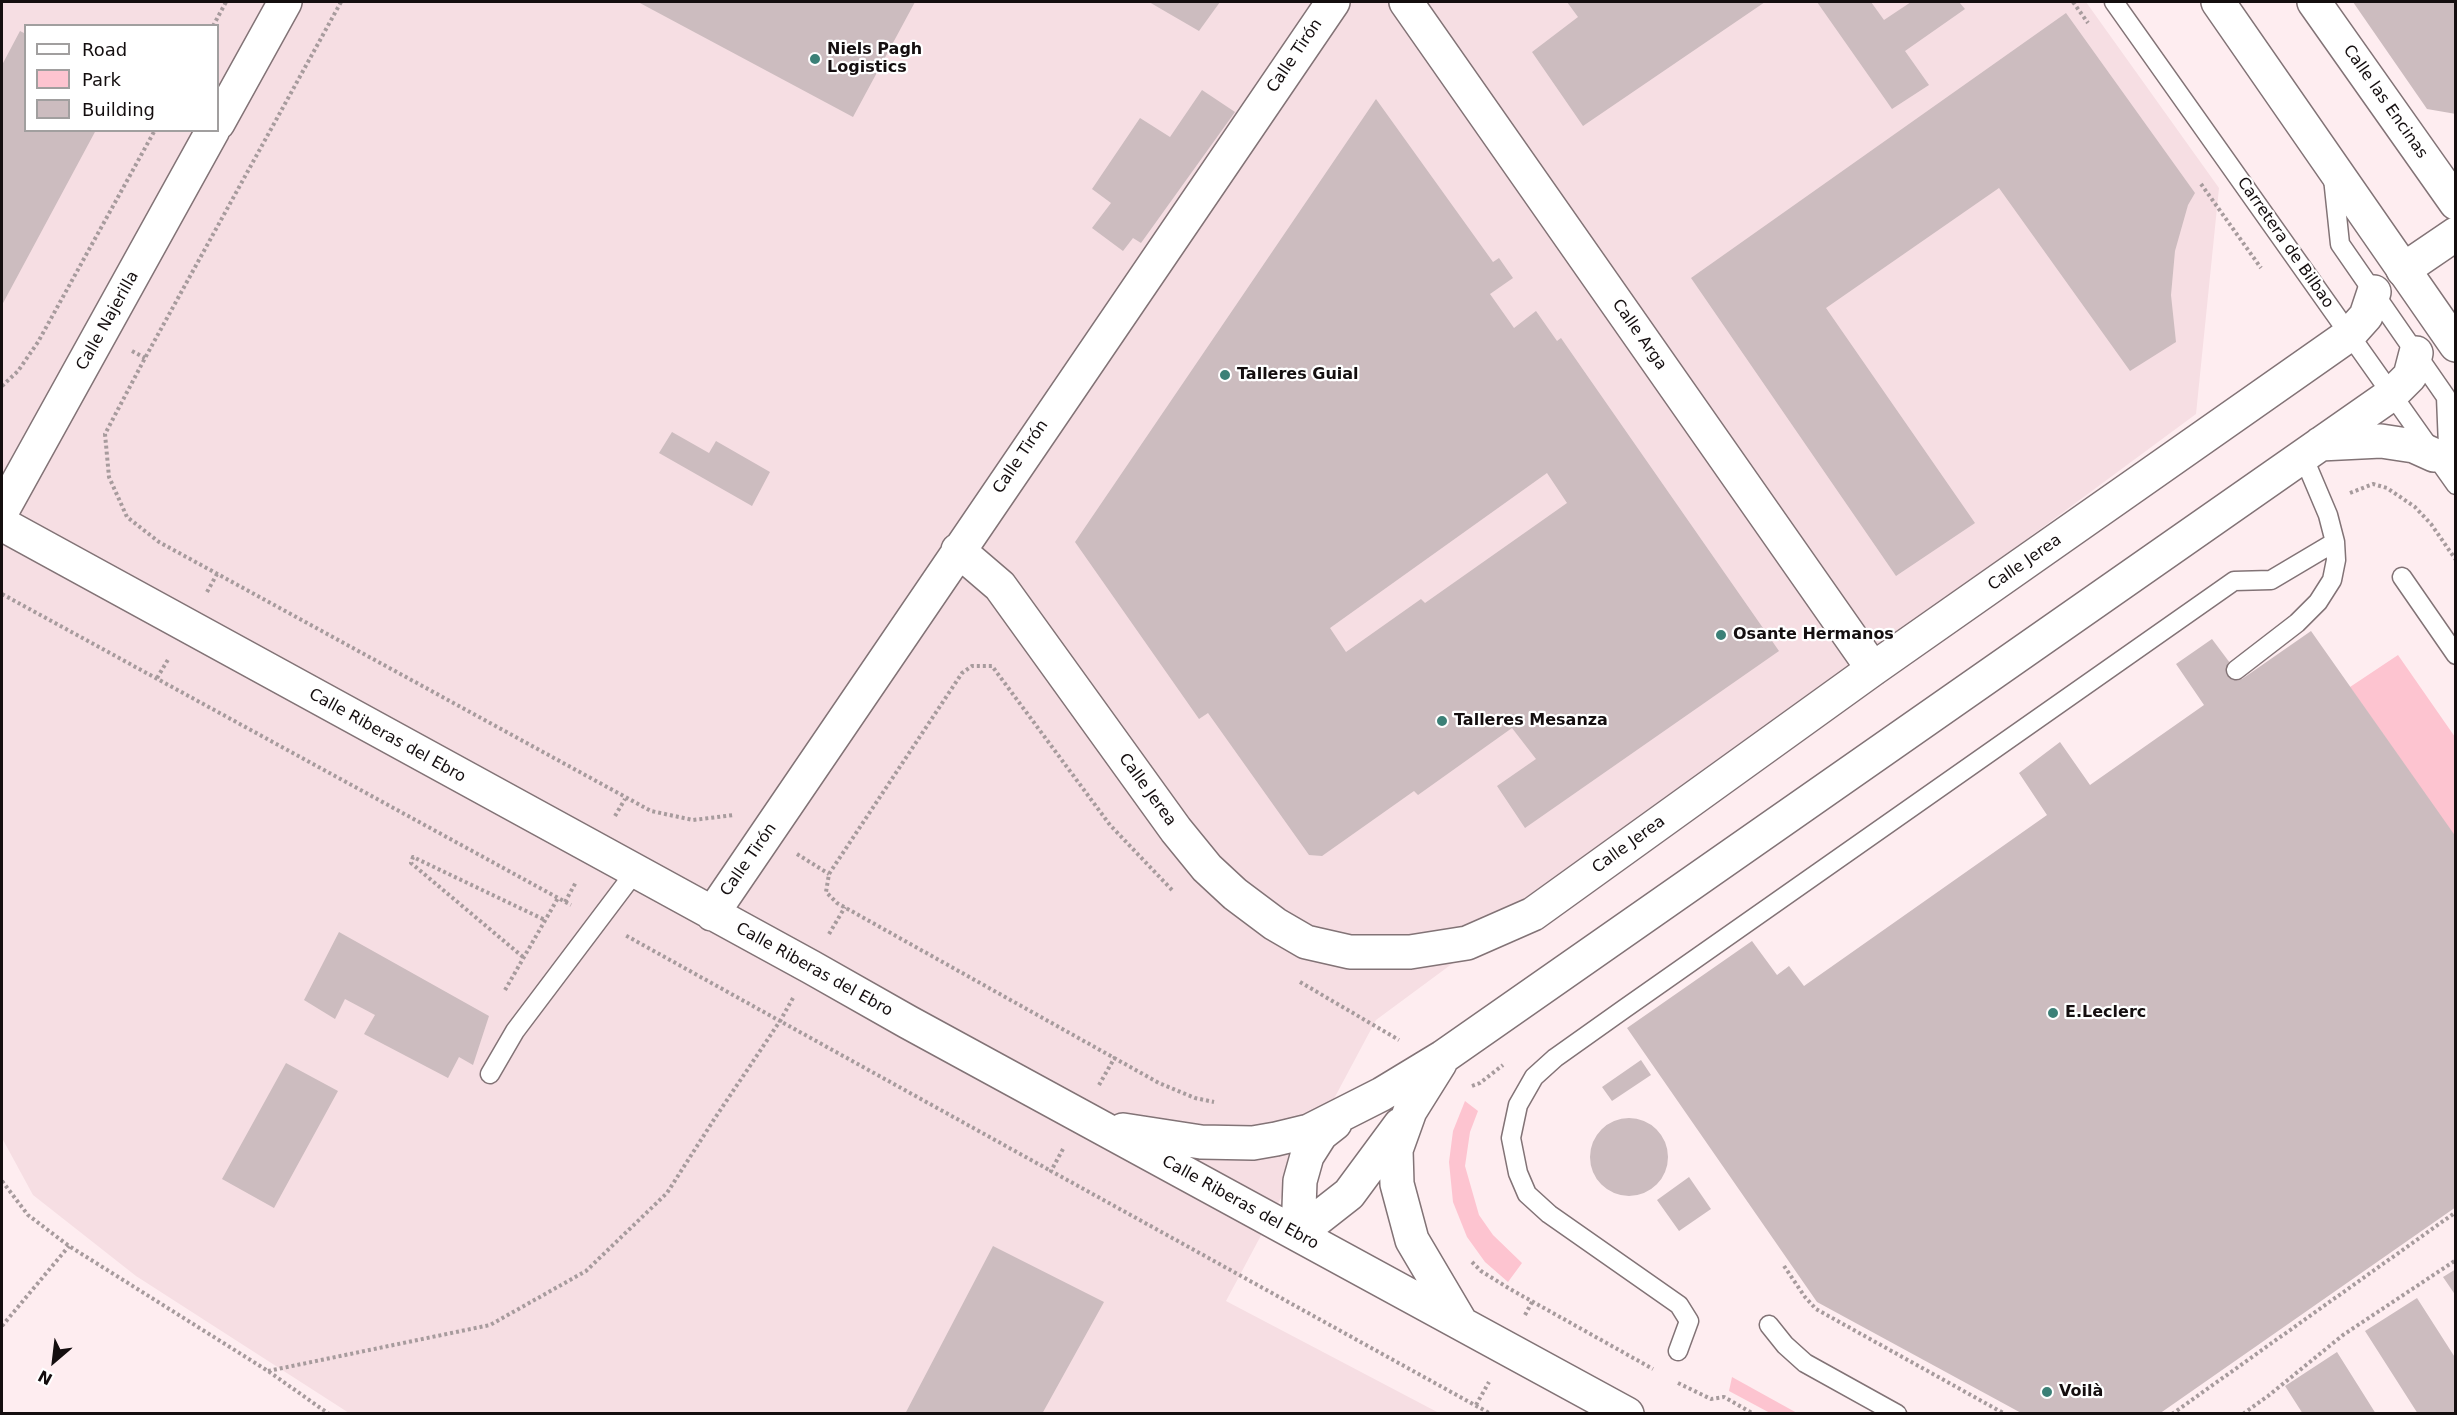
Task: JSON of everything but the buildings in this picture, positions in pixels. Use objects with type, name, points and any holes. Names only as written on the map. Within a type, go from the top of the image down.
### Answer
[{"type":"street","points":[[219,121],[285,2]]},
{"type":"street","name":"Calle Tirón","points":[[712,914],[1333,2]]},
{"type":"street","name":"Calle Arga","points":[[1406,2],[1873,669]]},
{"type":"street","points":[[2218,2],[2456,345]]},
{"type":"street","name":"Calle las Encinas","points":[[2314,2],[2455,201]]},
{"type":"street","name":"Calle Najerilla","points":[[2,511],[212,132]]},
{"type":"street","points":[[2403,270],[2456,234]]},
{"type":"street","name":"Calle Jerea","points":[[958,550],[1000,586],[1176,830],[1207,868],[1235,894],[1275,924],[1306,942],[1350,952],[1410,952],[1467,943],[1533,914],[1873,669],[2349,335],[2366,316],[2374,292]]},
{"type":"street","points":[[1091,1122],[1200,1142],[1253,1143],[1309,1131],[1443,1057],[2392,394],[2410,375],[2416,353]]},
{"type":"street","points":[[2312,450],[2381,441],[2414,446],[2446,472]]},
{"type":"street","name":"Calle Riberas del Ebro","points":[[2,524],[1091,1122],[1627,1413]]},
{"type":"street","points":[[1298,1234],[1349,1194],[1410,1111],[1443,1057]]},
{"type":"street","points":[[1298,1234],[1300,1180],[1307,1156],[1321,1134],[1355,1107]]},
{"type":"street","points":[[1410,1111],[1396,1150],[1397,1184],[1404,1215],[1412,1240],[1461,1323]]},
{"type":"lane","name":"Carretera de Bilbao","points":[[2114,2],[2446,472]]},
{"type":"lane","points":[[2332,168],[2340,244],[2446,397],[2446,472]]},
{"type":"lane","points":[[2236,670],[2297,623],[2318,602],[2331,579],[2336,560],[2335,542],[2323,503],[2312,450]]},
{"type":"lane","points":[[1678,1351],[1689,1321],[1679,1305],[1549,1214],[1527,1194],[1518,1173],[1511,1138],[1518,1106],[1534,1077],[1555,1058],[1633,1002],[2234,581],[2271,580],[2335,542]]},
{"type":"lane","points":[[2402,577],[2456,655]]},
{"type":"lane","points":[[490,1074],[515,1031],[635,872]]},
{"type":"lane","points":[[1769,1325],[1785,1345],[1805,1363],[1898,1413]]},
{"type":"path","points":[[214,24],[226,2]]},
{"type":"path","points":[[341,2],[130,384],[105,434],[109,477],[127,516],[159,542],[651,811],[693,820],[732,816],[740,812]]},
{"type":"path","points":[[2,386],[18,371],[38,342],[154,132]]},
{"type":"path","points":[[2323,503],[2373,484],[2387,488],[2415,507],[2431,524],[2456,560]]},
{"type":"path","points":[[2,594],[599,920],[1491,1413]]},
{"type":"path","points":[[1180,896],[1110,825],[992,666],[972,666],[962,673],[829,874],[826,892],[845,907],[1159,1083],[1195,1098],[1216,1102]]},
{"type":"path","points":[[523,957],[411,863],[413,857],[545,920]]},
{"type":"path","points":[[503,993],[558,898]]},
{"type":"path","points":[[268,1371],[490,1324],[586,1270],[668,1193],[780,1022],[845,907]]},
{"type":"path","points":[[1291,977],[1405,1044]]},
{"type":"path","points":[[1051,1171],[1091,1122]]},
{"type":"path","points":[[2,1181],[28,1215],[69,1246],[268,1371],[329,1413]]},
{"type":"path","points":[[2172,1413],[2456,1212]]},
{"type":"path","points":[[2,1326],[69,1246]]},
{"type":"path","points":[[1467,1256],[1481,1271],[1510,1290],[1659,1373]]},
{"type":"path","points":[[2243,1413],[2268,1396],[2343,1335],[2456,1260]]},
{"type":"path","points":[[1785,1266],[1805,1297],[1816,1309],[2005,1413]]},
{"type":"path","points":[[1669,1378],[1711,1399],[1724,1397],[1754,1413]]},
{"type":"shaded area","points":[[2,2],[2086,2],[2219,188],[2196,414],[1376,1020],[1226,1301],[1439,1413],[349,1413],[136,1276],[33,1195],[2,1138]]},
{"type":"green space","points":[[2398,655],[2455,737],[2455,837],[2350,687]]},
{"type":"green space","points":[[1465,1101],[1478,1111],[1470,1132],[1465,1166],[1479,1215],[1493,1235],[1522,1263],[1508,1282],[1485,1262],[1467,1237],[1453,1202],[1449,1162],[1453,1131]]},
{"type":"green space","points":[[1732,1377],[1797,1413],[1770,1413],[1729,1391]]},
{"type":"place","name":"Niels Pagh Logistics","points":[[815,59]]},
{"type":"place","name":"Talleres Guial","points":[[1225,375]]},
{"type":"place","name":"Osante Hermanos","points":[[1721,635]]},
{"type":"place","name":"Talleres Mesanza","points":[[1442,721]]},
{"type":"place","name":"E.Leclerc","points":[[2053,1013]]},
{"type":"place","name":"Voilà","points":[[2047,1392]]}]
